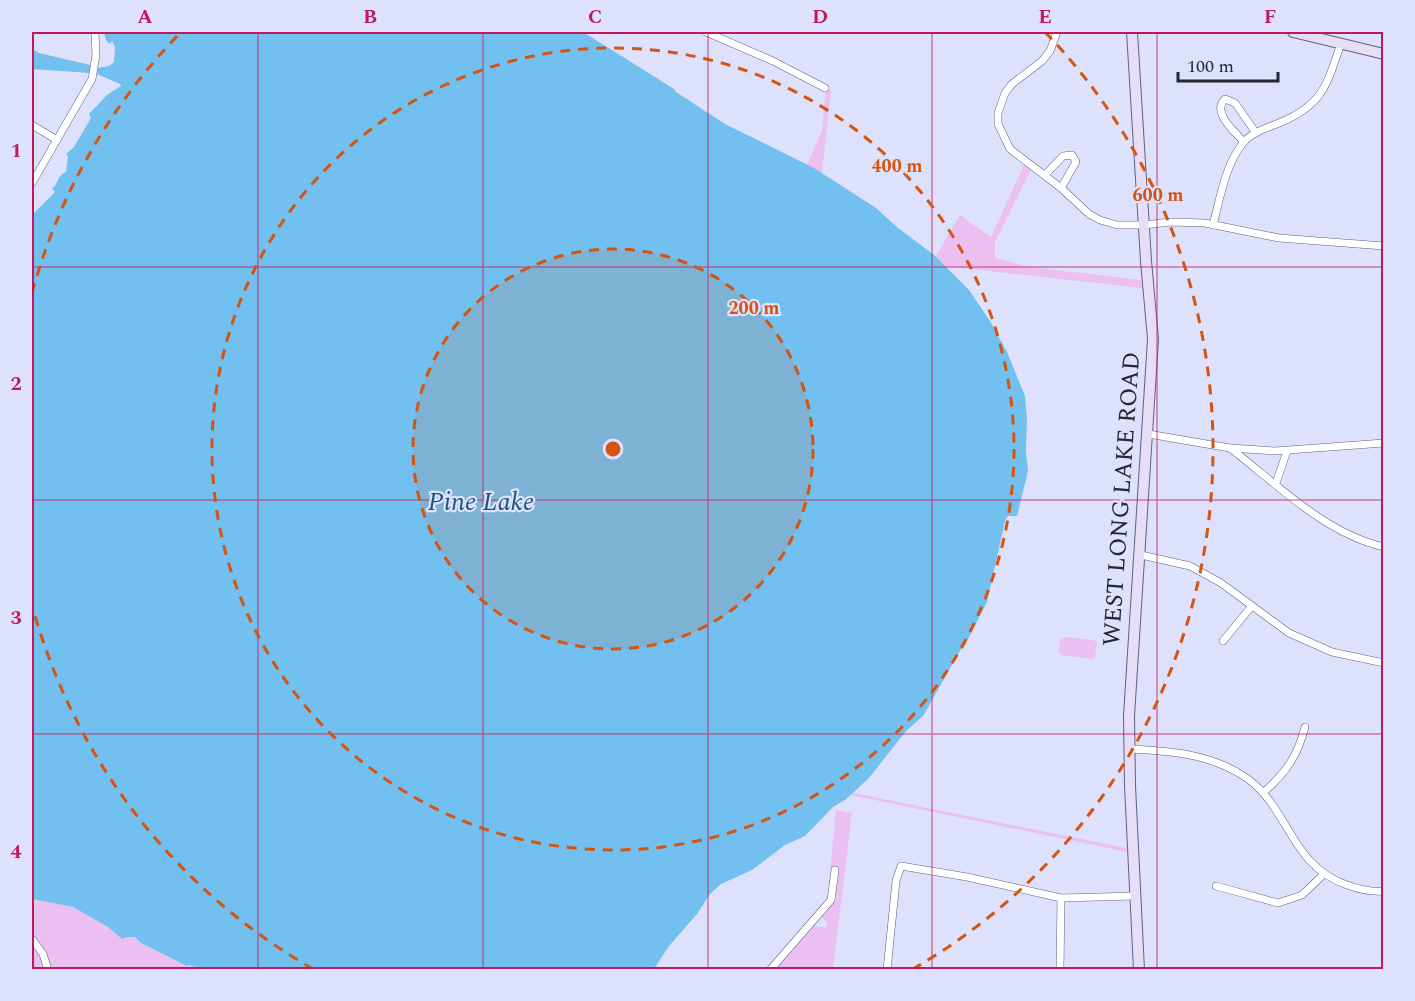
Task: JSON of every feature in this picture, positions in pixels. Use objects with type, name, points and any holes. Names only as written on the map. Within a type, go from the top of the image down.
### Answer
[{"type":"main road","name":"WEST LONG LAKE ROAD","points":[[1132,32],[1153,339],[1129,716],[1140,969]]},
{"type":"main road","points":[[1293,32],[1383,54]]},
{"type":"street","points":[[32,183],[92,78],[96,55],[94,32]]},
{"type":"street","points":[[706,32],[773,61],[825,88]]},
{"type":"street","points":[[1057,32],[1050,51],[1042,61],[1012,84],[1005,93],[998,113],[1001,134],[1010,149],[1061,188],[1089,214],[1117,225],[1170,222],[1213,225],[1279,238],[1383,246]]},
{"type":"street","points":[[1213,225],[1234,158],[1244,142],[1256,133],[1292,118],[1314,103],[1328,81],[1341,43]]},
{"type":"street","points":[[1244,142],[1222,114],[1220,109],[1222,100],[1235,103],[1256,133]]},
{"type":"street","points":[[32,125],[57,140]]},
{"type":"street","points":[[1045,175],[1063,156],[1072,155],[1076,162],[1061,188]]},
{"type":"street","points":[[1148,434],[1230,448],[1287,451],[1383,443]]},
{"type":"street","points":[[1230,448],[1335,529],[1383,547]]},
{"type":"street","points":[[1276,483],[1287,451]]},
{"type":"street","points":[[1141,555],[1190,566],[1221,583],[1288,633],[1332,652],[1383,663]]},
{"type":"street","points":[[1223,641],[1251,607]]},
{"type":"street","points":[[1263,793],[1285,773],[1299,748],[1305,727]]},
{"type":"street","points":[[1129,749],[1193,755],[1226,765],[1248,779],[1263,793],[1301,852],[1324,874],[1332,880],[1355,888],[1383,891]]},
{"type":"street","points":[[886,969],[896,881],[901,866],[967,877],[1061,898],[1136,896]]},
{"type":"street","points":[[770,969],[831,900],[835,870]]},
{"type":"street","points":[[1216,886],[1278,903],[1302,895],[1324,874]]},
{"type":"street","points":[[1060,969],[1061,898]]},
{"type":"street","points":[[32,939],[43,954],[48,969]]},
{"type":"shaded area","points":[[826,89],[831,90],[822,173],[807,165],[822,131]]},
{"type":"shaded area","points":[[1024,165],[1031,169],[995,242],[995,258],[1030,267],[1142,280],[1142,288],[934,265],[936,256],[960,215],[991,237]]},
{"type":"shaded area","points":[[1066,637],[1097,642],[1095,657],[1091,659],[1061,655],[1058,652],[1060,640]]},
{"type":"shaded area","points":[[849,792],[1126,848],[1127,852],[846,794]]},
{"type":"shaded area","points":[[836,810],[852,813],[833,969],[776,970],[814,926],[826,928],[828,923],[822,918],[840,897],[828,895]]},
{"type":"shaded area","points":[[32,899],[73,907],[109,927],[122,939],[135,937],[141,943],[168,957],[202,969],[32,970]]},
{"type":"water","name":"Pine Lake","points":[[104,32],[583,32],[725,124],[814,168],[876,208],[933,254],[969,290],[990,321],[1007,352],[1025,396],[1028,471],[1017,516],[1008,516],[1005,521],[987,602],[963,649],[923,716],[906,731],[869,778],[845,800],[833,807],[805,836],[785,845],[752,870],[721,884],[710,894],[697,914],[669,946],[654,969],[202,969],[187,966],[141,943],[135,937],[122,939],[108,927],[73,907],[32,899],[32,215],[55,192],[52,188],[66,172],[68,157],[66,154],[74,147],[91,118],[89,114],[107,95],[121,86],[97,74],[98,68],[109,66],[114,62],[115,47],[112,41],[110,44],[106,40]]},
{"type":"water","points":[[32,49],[39,53],[90,65],[92,66],[90,73],[32,69]]}]
